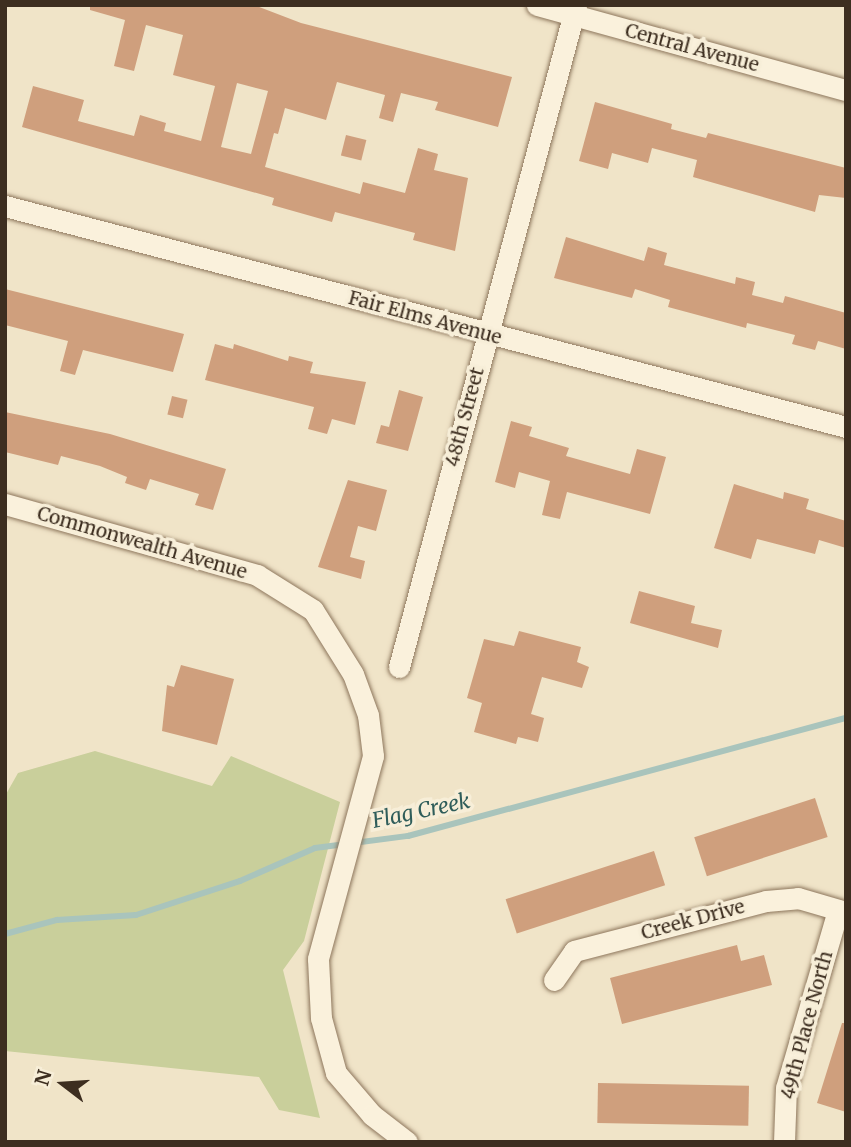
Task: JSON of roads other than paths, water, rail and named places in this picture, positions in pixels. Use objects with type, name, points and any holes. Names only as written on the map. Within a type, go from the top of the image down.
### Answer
[{"type":"street","name":"Central Avenue","points":[[537,5],[575,10],[846,90]]},
{"type":"street","name":"48th Street","points":[[399,667],[486,334],[575,10]]},
{"type":"street","name":"Fair Elms Avenue","points":[[5,206],[846,427]]},
{"type":"street","name":"Commonwealth Avenue","points":[[5,504],[257,575],[313,610],[353,674],[368,715],[373,756],[367,790],[318,958],[321,1018],[336,1073],[372,1115],[407,1142]]},
{"type":"street","name":"Creek Drive","points":[[554,980],[575,951],[766,901],[798,898],[842,911]]},
{"type":"street","name":"49th Place North","points":[[784,1142],[786,1088],[842,911]]},
{"type":"waterway","name":"Flag Creek","points":[[5,934],[57,920],[136,915],[240,881],[315,848],[408,836],[846,718]]}]
